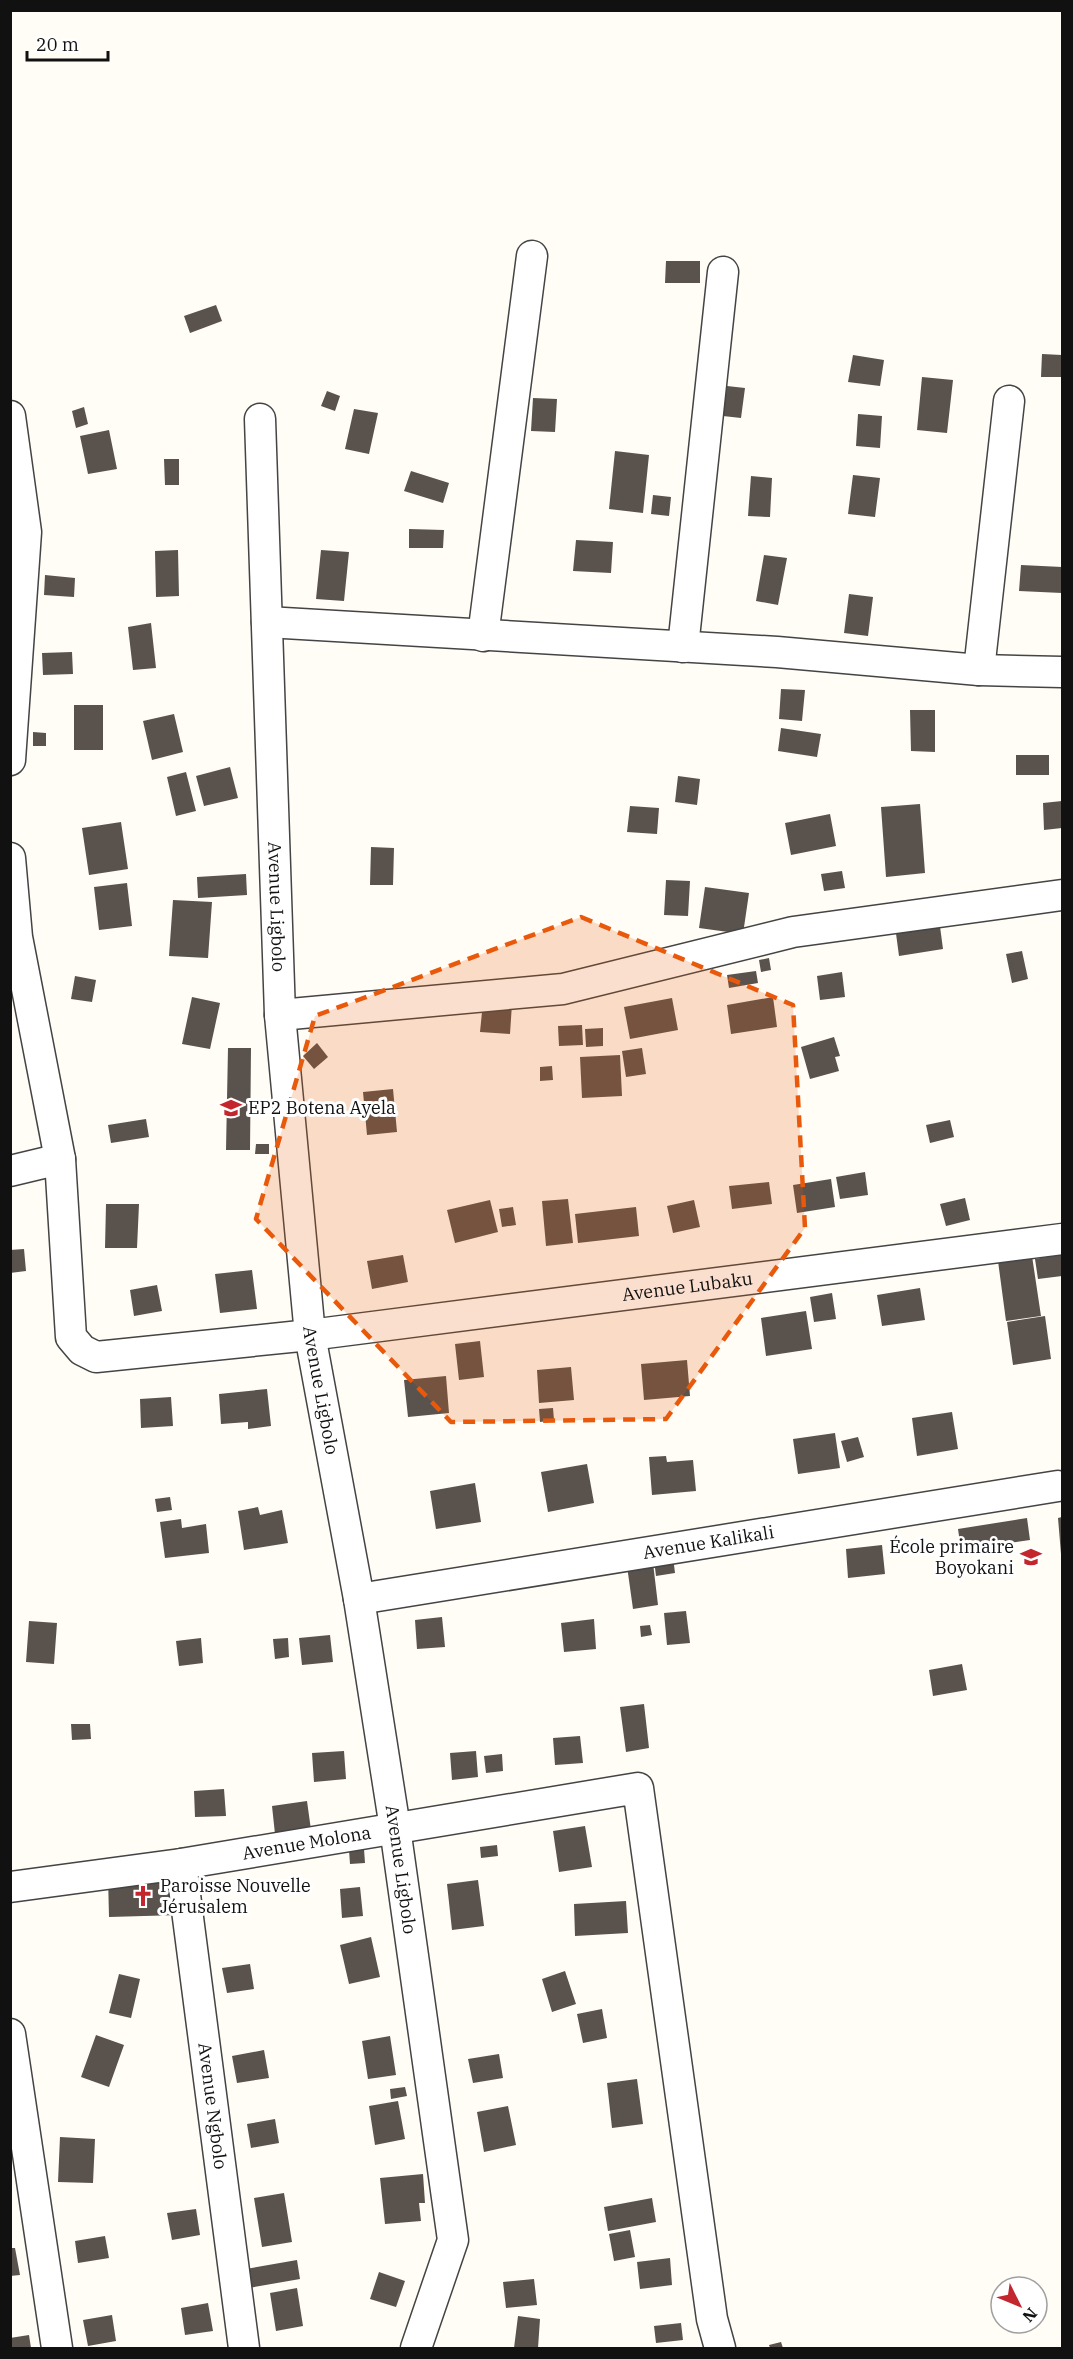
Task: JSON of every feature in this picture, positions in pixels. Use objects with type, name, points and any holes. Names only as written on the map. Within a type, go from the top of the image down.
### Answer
[{"type":"street","points":[[483,636],[532,256]]},
{"type":"street","points":[[682,647],[723,272]]},
{"type":"street","points":[[979,670],[1009,401]]},
{"type":"street","points":[[10,416],[26,532],[10,760]]},
{"type":"street","name":"Avenue Ligbolo","points":[[260,419],[280,1015],[310,1335],[359,1599],[395,1828],[453,2240],[416,2349]]},
{"type":"street","points":[[267,622],[777,652],[979,670],[1062,672]]},
{"type":"street","name":"Avenue Lubaku","points":[[10,858],[17,937],[60,1159],[71,1337],[82,1350],[96,1357],[310,1335],[1062,1239]]},
{"type":"street","points":[[280,1015],[563,989],[793,932],[1062,895]]},
{"type":"street","points":[[10,1171],[60,1159]]},
{"type":"street","name":"Avenue Kalikali","points":[[359,1599],[1058,1486]]},
{"type":"street","name":"Avenue Molona","points":[[10,1887],[181,1864],[638,1788],[712,2319],[720,2349]]},
{"type":"street","name":"Avenue Ngbolo","points":[[181,1864],[244,2349]]},
{"type":"street","points":[[10,2034],[57,2349]]},
{"type":"highlighted area","points":[[581,917],[793,1005],[805,1228],[666,1419],[451,1422],[256,1219],[315,1016]]},
{"type":"building","points":[[666,261],[700,261],[700,283],[665,283]]},
{"type":"building","points":[[216,305],[222,321],[190,333],[184,316]]},
{"type":"building","points":[[1042,354],[1062,355],[1062,377],[1041,377]]},
{"type":"building","points":[[853,355],[884,360],[880,386],[848,382]]},
{"type":"building","points":[[922,377],[953,380],[947,433],[917,430]]},
{"type":"building","points":[[727,386],[745,388],[741,418],[723,416]]},
{"type":"building","points":[[327,391],[340,396],[335,411],[321,406]]},
{"type":"building","points":[[533,398],[557,399],[555,432],[531,431]]},
{"type":"building","points":[[84,407],[88,424],[76,428],[72,411]]},
{"type":"building","points":[[354,409],[378,413],[369,454],[345,449]]},
{"type":"building","points":[[858,414],[882,416],[880,448],[856,446]]},
{"type":"building","points":[[109,430],[117,469],[88,474],[80,436]]},
{"type":"building","points":[[615,451],[649,455],[643,513],[609,509]]},
{"type":"building","points":[[164,459],[179,459],[179,485],[165,485]]},
{"type":"building","points":[[411,471],[449,483],[443,503],[404,491]]},
{"type":"building","points":[[853,475],[880,478],[875,517],[848,514]]},
{"type":"building","points":[[751,476],[772,478],[770,517],[748,516]]},
{"type":"building","points":[[653,495],[671,497],[669,516],[651,514]]},
{"type":"building","points":[[409,529],[444,530],[443,548],[409,548]]},
{"type":"building","points":[[576,540],[613,542],[611,573],[573,571]]},
{"type":"building","points":[[178,550],[179,596],[156,597],[155,551]]},
{"type":"building","points":[[321,550],[349,552],[344,601],[316,599]]},
{"type":"building","points":[[764,555],[787,558],[778,605],[756,601]]},
{"type":"building","points":[[1021,565],[1062,567],[1062,593],[1019,591]]},
{"type":"building","points":[[45,575],[75,578],[74,597],[44,595]]},
{"type":"building","points":[[849,594],[873,597],[868,636],[844,633]]},
{"type":"building","points":[[151,623],[156,668],[133,670],[128,627]]},
{"type":"building","points":[[72,652],[73,674],[43,675],[42,653]]},
{"type":"building","points":[[781,689],[805,690],[802,721],[779,719]]},
{"type":"building","points":[[74,705],[103,705],[103,750],[74,750]]},
{"type":"building","points":[[910,710],[935,710],[935,752],[911,751]]},
{"type":"building","points":[[174,714],[183,752],[152,760],[143,721]]},
{"type":"building","points":[[781,728],[821,734],[817,757],[778,751]]},
{"type":"building","points":[[33,732],[46,733],[46,746],[33,746]]},
{"type":"building","points":[[1016,755],[1049,755],[1049,775],[1016,775]]},
{"type":"building","points":[[230,767],[238,798],[204,806],[196,776]]},
{"type":"building","points":[[186,772],[196,811],[176,816],[167,777]]},
{"type":"building","points":[[678,776],[700,779],[697,805],[675,802]]},
{"type":"building","points":[[1062,801],[1062,828],[1044,830],[1043,803]]},
{"type":"building","points":[[920,804],[925,873],[886,877],[881,807]]},
{"type":"building","points":[[630,806],[659,808],[657,834],[627,832]]},
{"type":"building","points":[[830,814],[836,846],[791,855],[785,823]]},
{"type":"building","points":[[121,822],[128,869],[89,875],[82,828]]},
{"type":"building","points":[[371,847],[394,848],[393,885],[370,885]]},
{"type":"building","points":[[842,871],[845,888],[824,891],[821,874]]},
{"type":"building","points":[[246,874],[247,895],[198,898],[197,877]]},
{"type":"building","points":[[666,880],[690,881],[688,916],[664,915]]},
{"type":"building","points":[[127,883],[132,926],[99,930],[94,887]]},
{"type":"building","points":[[705,887],[749,893],[743,934],[699,928]]},
{"type":"building","points":[[173,900],[212,902],[208,958],[169,956]]},
{"type":"building","points":[[939,919],[943,949],[899,956],[895,926]]},
{"type":"building","points":[[1022,951],[1028,979],[1012,983],[1006,954]]},
{"type":"building","points":[[769,958],[771,970],[761,972],[759,960]]},
{"type":"building","points":[[756,971],[758,983],[729,988],[727,975]]},
{"type":"building","points":[[842,972],[845,997],[820,1000],[817,976]]},
{"type":"building","points":[[75,976],[96,980],[92,1002],[71,999]]},
{"type":"building","points":[[192,997],[220,1003],[210,1049],[182,1044]]},
{"type":"building","points":[[773,997],[777,1027],[731,1034],[727,1005]]},
{"type":"building","points":[[672,998],[678,1030],[630,1039],[624,1007]]},
{"type":"building","points":[[483,1002],[512,1004],[510,1034],[480,1032]]},
{"type":"building","points":[[582,1025],[583,1045],[559,1046],[558,1026]]},
{"type":"building","points":[[603,1028],[603,1046],[586,1047],[585,1029]]},
{"type":"building","points":[[834,1037],[840,1056],[835,1057],[839,1071],[810,1079],[801,1047]]},
{"type":"building","points":[[317,1043],[328,1057],[314,1069],[303,1056]]},
{"type":"building","points":[[228,1048],[251,1048],[250,1150],[226,1150]]},
{"type":"building","points":[[642,1048],[646,1074],[626,1077],[622,1051]]},
{"type":"building","points":[[620,1055],[622,1096],[582,1098],[580,1057]]},
{"type":"building","points":[[552,1066],[553,1080],[540,1081],[540,1067]]},
{"type":"building","points":[[393,1089],[397,1132],[367,1135],[363,1092]]},
{"type":"building","points":[[146,1119],[149,1137],[111,1143],[108,1125]]},
{"type":"building","points":[[950,1120],[954,1137],[930,1143],[926,1125]]},
{"type":"building","points":[[256,1144],[269,1144],[269,1154],[255,1154]]},
{"type":"building","points":[[865,1172],[868,1195],[840,1199],[836,1177]]},
{"type":"building","points":[[831,1179],[835,1207],[797,1213],[793,1185]]},
{"type":"building","points":[[769,1182],[772,1204],[732,1209],[729,1186]]},
{"type":"building","points":[[965,1198],[970,1220],[946,1226],[940,1204]]},
{"type":"building","points":[[568,1199],[573,1243],[546,1246],[542,1201]]},
{"type":"building","points":[[490,1200],[498,1232],[455,1243],[447,1210]]},
{"type":"building","points":[[694,1200],[700,1227],[673,1233],[667,1206]]},
{"type":"building","points":[[106,1204],[139,1204],[137,1248],[105,1248]]},
{"type":"building","points":[[513,1207],[516,1225],[502,1227],[499,1209]]},
{"type":"building","points":[[636,1207],[639,1236],[578,1243],[575,1214]]},
{"type":"building","points":[[24,1249],[26,1271],[10,1273],[10,1250]]},
{"type":"building","points":[[1062,1254],[1062,1276],[1038,1279],[1035,1259]]},
{"type":"building","points":[[403,1255],[408,1282],[372,1289],[367,1261]]},
{"type":"building","points":[[1032,1256],[1041,1316],[1006,1321],[998,1261]]},
{"type":"building","points":[[252,1270],[257,1309],[220,1313],[215,1274]]},
{"type":"building","points":[[157,1285],[162,1311],[134,1316],[130,1290]]},
{"type":"building","points":[[920,1288],[925,1320],[882,1326],[877,1295]]},
{"type":"building","points":[[832,1293],[836,1319],[814,1322],[810,1297]]},
{"type":"building","points":[[806,1311],[812,1349],[766,1356],[761,1318]]},
{"type":"building","points":[[1045,1316],[1051,1359],[1013,1365],[1007,1322]]},
{"type":"building","points":[[480,1341],[484,1377],[459,1380],[455,1344]]},
{"type":"building","points":[[687,1360],[690,1396],[644,1400],[641,1364]]},
{"type":"building","points":[[571,1367],[574,1400],[539,1403],[537,1370]]},
{"type":"building","points":[[446,1376],[449,1413],[408,1417],[404,1380]]},
{"type":"building","points":[[267,1389],[271,1426],[248,1429],[248,1422],[221,1424],[219,1394]]},
{"type":"building","points":[[171,1397],[173,1426],[141,1428],[140,1399]]},
{"type":"building","points":[[553,1408],[554,1420],[540,1422],[539,1409]]},
{"type":"building","points":[[952,1412],[958,1449],[917,1456],[912,1418]]},
{"type":"building","points":[[835,1433],[840,1468],[798,1474],[793,1439]]},
{"type":"building","points":[[858,1437],[864,1457],[847,1462],[841,1441]]},
{"type":"building","points":[[666,1456],[667,1462],[693,1460],[696,1491],[652,1495],[649,1457]]},
{"type":"building","points":[[587,1464],[594,1503],[548,1512],[541,1472]]},
{"type":"building","points":[[475,1483],[481,1522],[436,1529],[430,1491]]},
{"type":"building","points":[[170,1497],[172,1510],[157,1512],[155,1499]]},
{"type":"building","points":[[258,1507],[260,1515],[282,1510],[288,1543],[244,1550],[238,1511]]},
{"type":"building","points":[[1062,1517],[1062,1553],[1061,1554],[1058,1518]]},
{"type":"building","points":[[1027,1518],[1030,1540],[961,1550],[958,1529]]},
{"type":"building","points":[[181,1519],[182,1528],[206,1524],[209,1553],[165,1558],[160,1522]]},
{"type":"building","points":[[882,1545],[885,1574],[848,1578],[846,1549]]},
{"type":"building","points":[[673,1557],[675,1573],[656,1576],[654,1560]]},
{"type":"building","points":[[653,1563],[658,1605],[633,1609],[627,1566]]},
{"type":"building","points":[[686,1611],[690,1643],[667,1645],[664,1613]]},
{"type":"building","points":[[442,1617],[445,1647],[417,1649],[415,1620]]},
{"type":"building","points":[[594,1619],[596,1649],[564,1652],[561,1623]]},
{"type":"building","points":[[29,1621],[57,1623],[54,1664],[26,1662]]},
{"type":"building","points":[[650,1625],[652,1635],[641,1637],[640,1626]]},
{"type":"building","points":[[330,1635],[333,1662],[302,1665],[299,1638]]},
{"type":"building","points":[[201,1638],[203,1663],[179,1666],[176,1641]]},
{"type":"building","points":[[288,1638],[289,1657],[275,1659],[273,1639]]},
{"type":"building","points":[[962,1664],[967,1690],[933,1696],[929,1670]]},
{"type":"building","points":[[644,1704],[649,1748],[626,1752],[620,1707]]},
{"type":"building","points":[[71,1724],[90,1724],[91,1739],[72,1740]]},
{"type":"building","points":[[580,1736],[583,1763],[555,1765],[553,1738]]},
{"type":"building","points":[[344,1751],[346,1779],[314,1782],[312,1753]]},
{"type":"building","points":[[476,1751],[478,1777],[452,1780],[450,1753]]},
{"type":"building","points":[[502,1754],[503,1771],[486,1773],[484,1756]]},
{"type":"building","points":[[224,1789],[226,1816],[195,1817],[194,1791]]},
{"type":"building","points":[[307,1801],[311,1830],[275,1834],[272,1806]]},
{"type":"building","points":[[585,1826],[592,1867],[559,1872],[553,1831]]},
{"type":"building","points":[[497,1845],[498,1856],[481,1858],[480,1847]]},
{"type":"building","points":[[364,1849],[365,1863],[350,1864],[349,1850]]},
{"type":"building","name":"Paroisse Nouvelle Jérusalem","points":[[179,1874],[179,1915],[109,1917],[108,1876]]},
{"type":"building","points":[[478,1880],[484,1926],[452,1930],[447,1884]]},
{"type":"building","points":[[360,1887],[363,1916],[342,1918],[340,1889]]},
{"type":"building","points":[[626,1901],[628,1933],[575,1936],[574,1904]]},
{"type":"building","points":[[371,1937],[380,1977],[349,1984],[340,1945]]},
{"type":"building","points":[[250,1964],[254,1989],[227,1993],[222,1968]]},
{"type":"building","points":[[565,1971],[576,2004],[552,2012],[542,1979]]},
{"type":"building","points":[[119,1974],[140,1979],[131,2018],[109,2013]]},
{"type":"building","points":[[602,2009],[607,2038],[583,2043],[577,2014]]},
{"type":"building","points":[[96,2035],[124,2045],[109,2087],[81,2077]]},
{"type":"building","points":[[390,2036],[396,2075],[368,2079],[362,2041]]},
{"type":"building","points":[[264,2050],[269,2078],[237,2083],[232,2056]]},
{"type":"building","points":[[499,2054],[503,2078],[473,2083],[468,2059]]},
{"type":"building","points":[[637,2079],[643,2124],[612,2128],[607,2083]]},
{"type":"building","points":[[405,2087],[407,2096],[391,2099],[390,2089]]},
{"type":"building","points":[[398,2101],[405,2139],[375,2145],[369,2106]]},
{"type":"building","points":[[508,2106],[516,2145],[484,2152],[477,2112]]},
{"type":"building","points":[[275,2119],[279,2143],[251,2148],[247,2124]]},
{"type":"building","points":[[60,2137],[95,2139],[93,2183],[58,2182]]},
{"type":"building","points":[[423,2174],[425,2203],[419,2203],[421,2221],[385,2224],[380,2178]]},
{"type":"building","points":[[284,2193],[292,2242],[262,2247],[254,2198]]},
{"type":"building","points":[[652,2198],[656,2222],[608,2231],[604,2207]]},
{"type":"building","points":[[196,2209],[200,2235],[172,2240],[167,2213]]},
{"type":"building","points":[[630,2230],[635,2257],[614,2261],[609,2234]]},
{"type":"building","points":[[105,2236],[109,2258],[78,2263],[75,2241]]},
{"type":"building","points":[[10,2248],[15,2248],[20,2275],[10,2276]]},
{"type":"building","points":[[670,2258],[672,2285],[640,2289],[637,2262]]},
{"type":"building","points":[[297,2260],[300,2279],[249,2288],[246,2269]]},
{"type":"building","points":[[379,2272],[405,2281],[396,2307],[370,2299]]},
{"type":"building","points":[[534,2279],[537,2305],[506,2308],[503,2282]]},
{"type":"building","points":[[297,2288],[303,2326],[276,2331],[270,2293]]},
{"type":"building","points":[[208,2303],[213,2331],[185,2335],[181,2308]]},
{"type":"building","points":[[112,2315],[116,2341],[88,2346],[83,2320]]},
{"type":"building","points":[[518,2316],[540,2319],[538,2348],[514,2348]]},
{"type":"building","points":[[681,2323],[683,2340],[656,2343],[654,2326]]},
{"type":"building","points":[[29,2335],[31,2348],[10,2348],[10,2338]]},
{"type":"building","points":[[781,2342],[783,2348],[770,2348],[769,2345]]},
{"type":"place","name":"EP2 Botena Ayela","points":[[231,1108]]},
{"type":"place","name":"École primaire Boyokani","points":[[1031,1557]]},
{"type":"place","name":"Paroisse Nouvelle Jérusalem","points":[[143,1896]]}]
